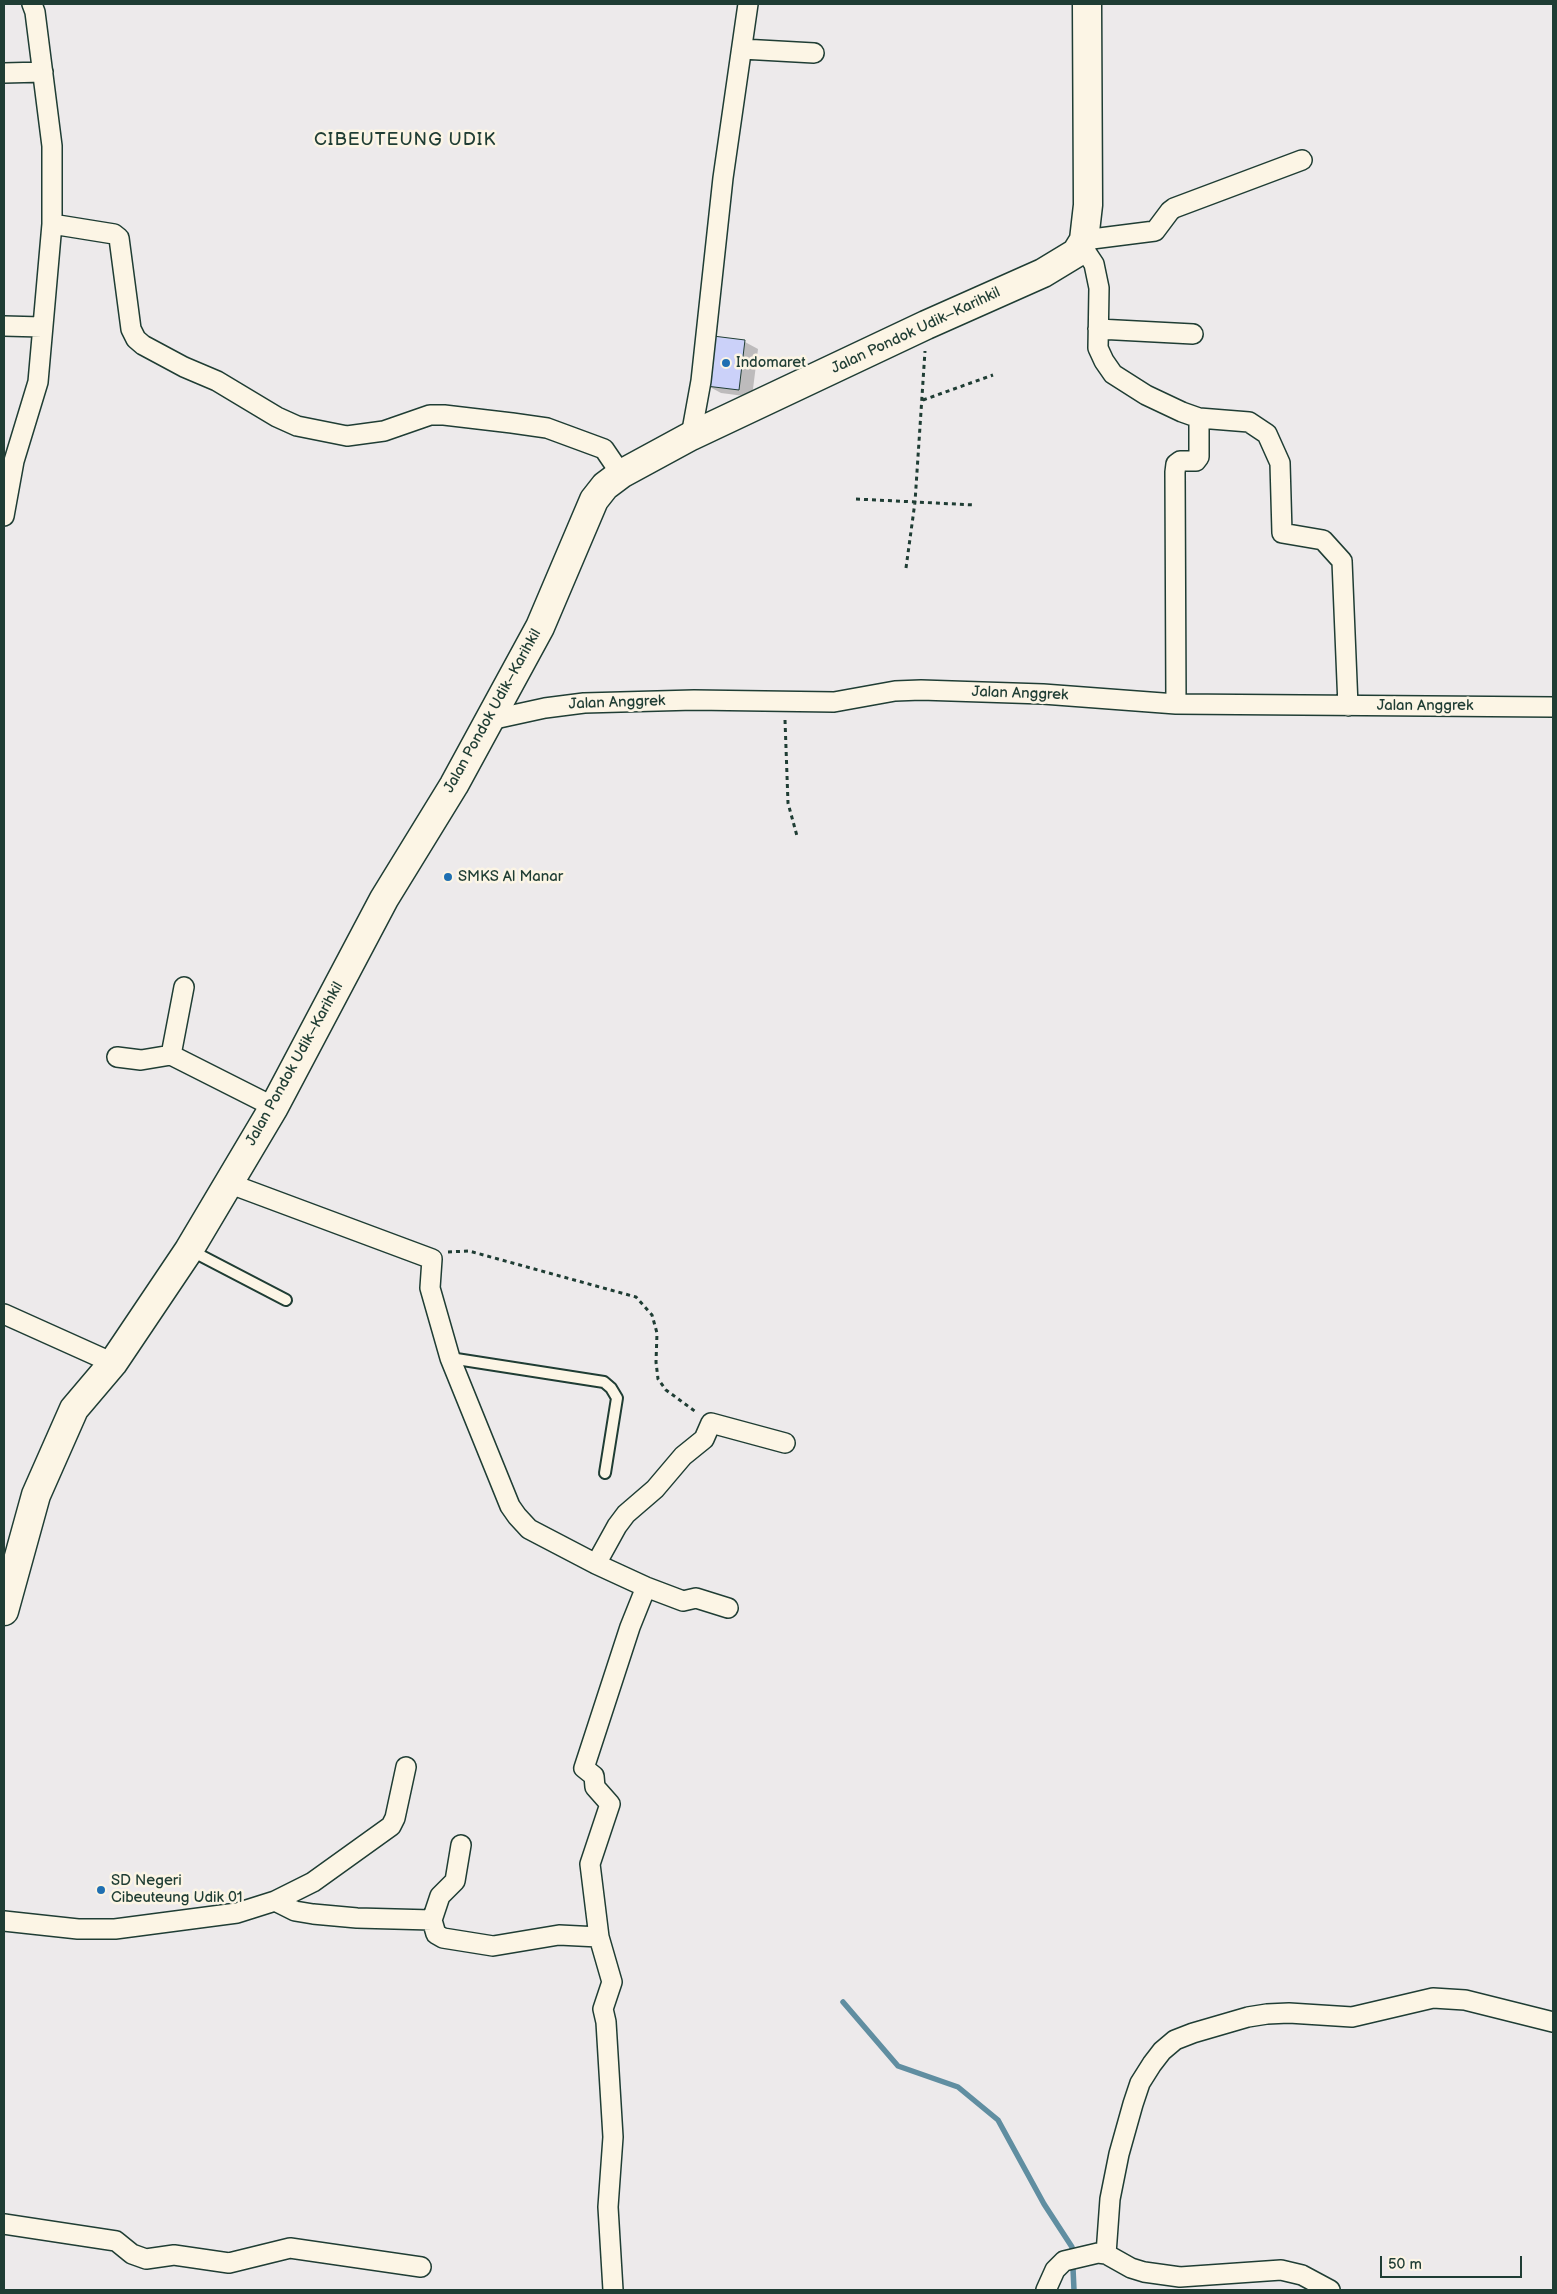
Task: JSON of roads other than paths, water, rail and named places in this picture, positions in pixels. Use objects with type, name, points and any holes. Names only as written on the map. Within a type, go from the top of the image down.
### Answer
[{"type":"street","points":[[4,516],[14,461],[38,382],[52,224],[52,146],[35,12],[32,4]]},
{"type":"street","points":[[691,436],[701,381],[723,178],[748,4]]},
{"type":"street","points":[[1087,4],[1088,205],[1083,243],[1094,264],[1099,288],[1098,348],[1113,374],[1166,406],[1199,418],[1249,422],[1267,434],[1280,463],[1282,533],[1323,540],[1342,561],[1348,706]]},
{"type":"street","points":[[742,49],[814,54]]},
{"type":"street","points":[[4,73],[43,72]]},
{"type":"street","points":[[1083,243],[1155,231],[1170,210],[1174,208],[1302,160]]},
{"type":"street","points":[[52,224],[114,234],[118,238],[131,329],[136,339],[143,345],[184,367],[216,381],[277,417],[297,426],[347,436],[384,431],[430,416],[444,415],[547,428],[604,448],[621,474]]},
{"type":"street","name":"Jalan Pondok Udik–Karihkil","points":[[4,1611],[36,1494],[74,1409],[113,1363],[189,1250],[274,1107],[384,899],[454,785],[540,627],[594,500],[605,486],[621,474],[691,436],[926,325],[1043,273],[1064,262],[1083,243]]},
{"type":"street","points":[[4,326],[42,327]]},
{"type":"street","points":[[1098,329],[1193,334]]},
{"type":"street","points":[[1176,704],[1175,472],[1176,464],[1180,461],[1196,461],[1199,457],[1199,418]]},
{"type":"street","name":"Jalan Anggrek","points":[[490,720],[545,708],[584,703],[694,700],[834,702],[895,691],[921,690],[1044,694],[1176,704],[1553,707]]},
{"type":"street","points":[[171,1056],[184,987]]},
{"type":"street","points":[[117,1057],[142,1060],[171,1056],[274,1107]]},
{"type":"street","points":[[228,1183],[432,1259],[430,1288],[450,1358],[510,1506],[517,1516],[529,1529],[596,1564],[646,1587],[684,1601],[696,1598],[728,1608]]},
{"type":"street","points":[[4,1314],[113,1363]]},
{"type":"street","points":[[596,1564],[617,1526],[626,1514],[655,1489],[683,1456],[704,1439],[711,1423],[785,1443]]},
{"type":"street","points":[[613,2290],[608,2208],[612,2137],[608,2048],[603,2009],[612,1982],[599,1937],[590,1864],[610,1804],[595,1787],[594,1776],[584,1768],[630,1627],[646,1587]]},
{"type":"street","points":[[4,1921],[78,1929],[115,1929],[237,1913],[275,1901],[313,1882],[391,1826],[395,1818],[406,1767]]},
{"type":"street","points":[[461,1845],[455,1881],[440,1896],[432,1920],[436,1934],[443,1938],[493,1946],[559,1935],[599,1937]]},
{"type":"street","points":[[275,1901],[295,1911],[313,1914],[387,1920],[432,1920]]},
{"type":"street","points":[[1102,2253],[1119,2154],[1140,2083],[1162,2051],[1175,2040],[1193,2033],[1258,2015],[1288,2013],[1352,2018],[1375,2014],[1433,1998],[1465,2000],[1553,2022]]},
{"type":"street","points":[[4,2224],[116,2241],[132,2254],[146,2259],[174,2255],[229,2262],[290,2248],[421,2267]]},
{"type":"street","points":[[1046,2290],[1055,2270],[1064,2261],[1102,2253],[1131,2268],[1144,2272],[1180,2277],[1281,2270],[1302,2275],[1330,2290]]},
{"type":"lane","points":[[189,1250],[286,1300]]},
{"type":"lane","points":[[450,1358],[604,1382],[611,1388],[617,1398],[605,1474]]},
{"type":"waterway","points":[[843,2002],[898,2066],[958,2087],[998,2120],[1044,2204],[1072,2247],[1074,2290]]},
{"type":"place","name":"Indomaret","points":[[726,363]]},
{"type":"place","name":"SMKS Al Manar","points":[[448,877]]},
{"type":"place","name":"SD Negeri Cibeuteung Udik 01","points":[[101,1890]]},
{"type":"district","name":"CIBEUTEUNG UDIK","points":[[405,140]]}]
